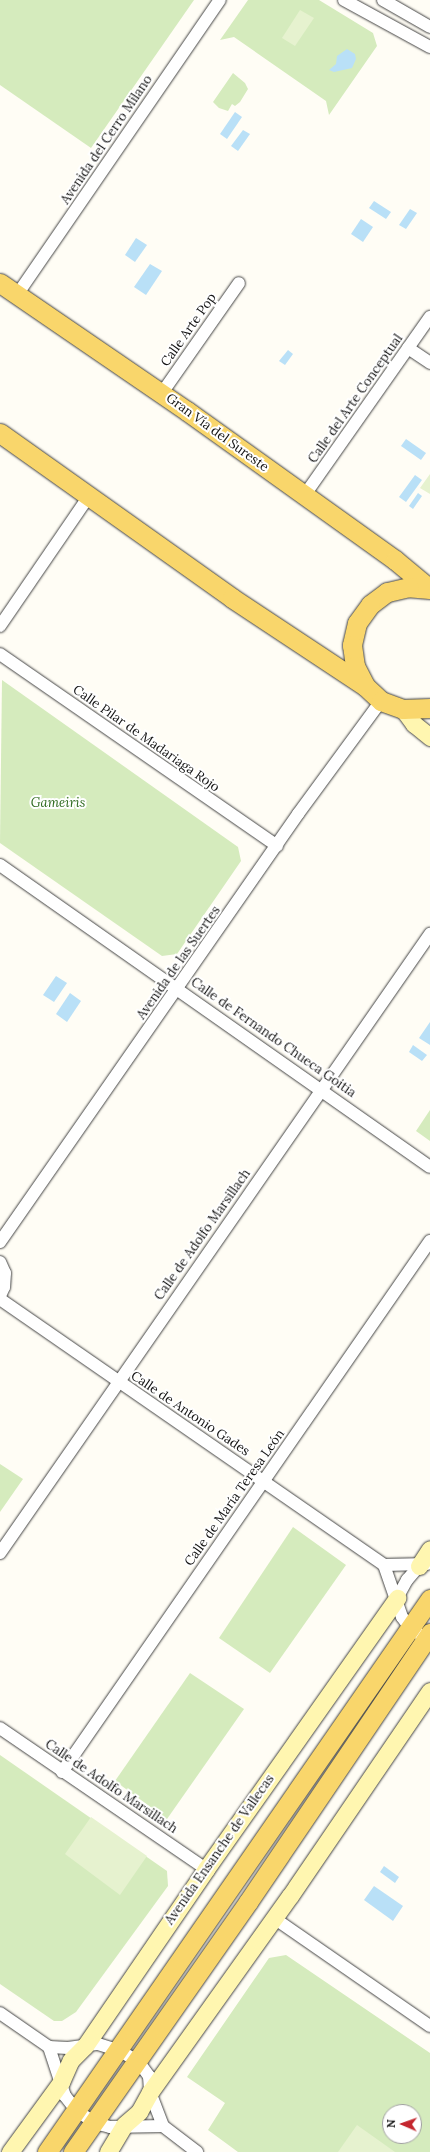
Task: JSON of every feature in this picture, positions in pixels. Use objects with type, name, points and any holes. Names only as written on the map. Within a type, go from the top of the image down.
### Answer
[{"type":"main road","name":"Gran Vía del Sureste","points":[[0,283],[162,393],[430,589]]},
{"type":"main road","points":[[0,433],[232,598],[365,686],[381,701],[403,709],[430,708]]},
{"type":"main road","points":[[365,686],[355,666],[352,645],[357,623],[370,605],[388,592],[409,587],[430,589]]},
{"type":"main road","points":[[47,2152],[430,1599]]},
{"type":"main road","points":[[73,2152],[138,2061],[428,1638]]},
{"type":"street","name":"Avenida del Cerro Milano","points":[[17,295],[220,0]]},
{"type":"street","points":[[344,0],[408,37],[430,47]]},
{"type":"street","points":[[383,0],[425,25],[408,37]]},
{"type":"street","name":"Calle Arte Pop","points":[[162,393],[239,282]]},
{"type":"street","name":"Calle del Arte Conceptual","points":[[304,496],[430,317]]},
{"type":"street","points":[[408,348],[430,363]]},
{"type":"street","points":[[0,626],[89,496]]},
{"type":"street","name":"Calle Pilar de Madariaga Rojo","points":[[0,654],[277,846]]},
{"type":"street","name":"Avenida de las Suertes","points":[[0,1242],[277,846],[381,701]]},
{"type":"street","points":[[403,709],[414,724],[430,737]]},
{"type":"street","name":"Calle de Fernando Chueca Goitia","points":[[0,865],[322,1089],[430,1167]]},
{"type":"street","name":"Calle de Adolfo Marsillach","points":[[0,1553],[430,934]]},
{"type":"street","name":"Calle de María Teresa León","points":[[62,1772],[430,1241]]},
{"type":"street","points":[[0,1262],[4,1273],[4,1287],[0,1298]]},
{"type":"street","name":"Calle de Antonio Gades","points":[[0,1298],[384,1565]]},
{"type":"street","name":"Avenida Ensanche de Vallecas","points":[[10,2152],[61,2082],[71,2060],[85,2046],[206,1869],[397,1598],[407,1580],[425,1565],[430,1549]]},
{"type":"street","points":[[425,1565],[384,1565],[397,1598],[402,1618],[410,1628],[428,1638]]},
{"type":"street","points":[[108,2152],[124,2125],[139,2112],[150,2092],[274,1918],[430,1691]]},
{"type":"street","name":"Calle de Adolfo Marsillach","points":[[0,1728],[62,1772],[206,1869]]},
{"type":"street","points":[[274,1918],[430,2026]]},
{"type":"street","points":[[0,2013],[49,2047],[65,2096],[76,2110],[95,2123],[110,2127],[124,2125],[163,2126]]},
{"type":"street","points":[[49,2047],[85,2046],[98,2044],[118,2050],[138,2061],[149,2076],[150,2092],[163,2126],[197,2152]]},
{"type":"green space","points":[[0,0],[194,0],[91,148],[0,85]]},
{"type":"green space","points":[[248,0],[319,0],[373,33],[377,46],[329,115],[326,101],[234,37],[220,40]]},
{"type":"green space","points":[[300,10],[314,18],[295,46],[282,38]]},
{"type":"green space","points":[[233,73],[245,83],[248,89],[240,102],[235,106],[232,104],[228,111],[219,108],[213,102]]},
{"type":"green space","points":[[430,474],[430,494],[420,488]]},
{"type":"green space","name":"Gameiris","points":[[2,680],[238,847],[241,861],[177,954],[162,956],[0,843]]},
{"type":"green space","points":[[430,1110],[430,1141],[416,1131]]},
{"type":"green space","points":[[0,1464],[23,1479],[0,1512]]},
{"type":"green space","points":[[293,1527],[346,1565],[270,1673],[219,1638]]},
{"type":"green space","points":[[190,1673],[244,1709],[167,1819],[115,1781]]},
{"type":"green space","points":[[0,1755],[167,1871],[168,1886],[76,2012],[62,2021],[54,2021],[0,1984]]},
{"type":"green space","points":[[91,1817],[147,1856],[120,1895],[65,1854]]},
{"type":"green space","points":[[286,1955],[430,2053],[430,2152],[238,2152],[208,2130],[225,2103],[187,2077],[269,1958]]},
{"type":"green space","points":[[357,2125],[395,2152],[338,2152]]},
{"type":"water","points":[[347,49],[355,54],[356,59],[352,68],[334,72],[329,70],[336,64],[337,56]]},
{"type":"water","points":[[235,112],[242,117],[227,139],[220,134]]},
{"type":"water","points":[[243,130],[250,134],[238,151],[231,146]]},
{"type":"water","points":[[374,201],[391,212],[386,219],[369,208]]},
{"type":"water","points":[[410,209],[417,213],[406,229],[399,225]]},
{"type":"water","points":[[361,219],[373,227],[363,242],[351,234]]},
{"type":"water","points":[[136,238],[147,245],[135,262],[125,255]]},
{"type":"water","points":[[150,264],[162,271],[146,295],[134,287]]},
{"type":"water","points":[[288,350],[293,354],[285,365],[279,361]]},
{"type":"water","points":[[406,439],[426,453],[421,460],[401,446]]},
{"type":"water","points":[[415,475],[422,480],[406,502],[399,497]]},
{"type":"water","points":[[418,493],[422,496],[413,509],[409,506]]},
{"type":"water","points":[[56,976],[67,983],[54,1002],[43,995]]},
{"type":"water","points":[[70,993],[81,1001],[67,1022],[56,1014]]},
{"type":"water","points":[[430,1022],[430,1045],[419,1038]]},
{"type":"water","points":[[413,1045],[427,1055],[422,1061],[409,1052]]},
{"type":"water","points":[[384,1866],[399,1877],[395,1883],[380,1872]]},
{"type":"water","points":[[374,1886],[403,1906],[393,1921],[364,1900]]}]
